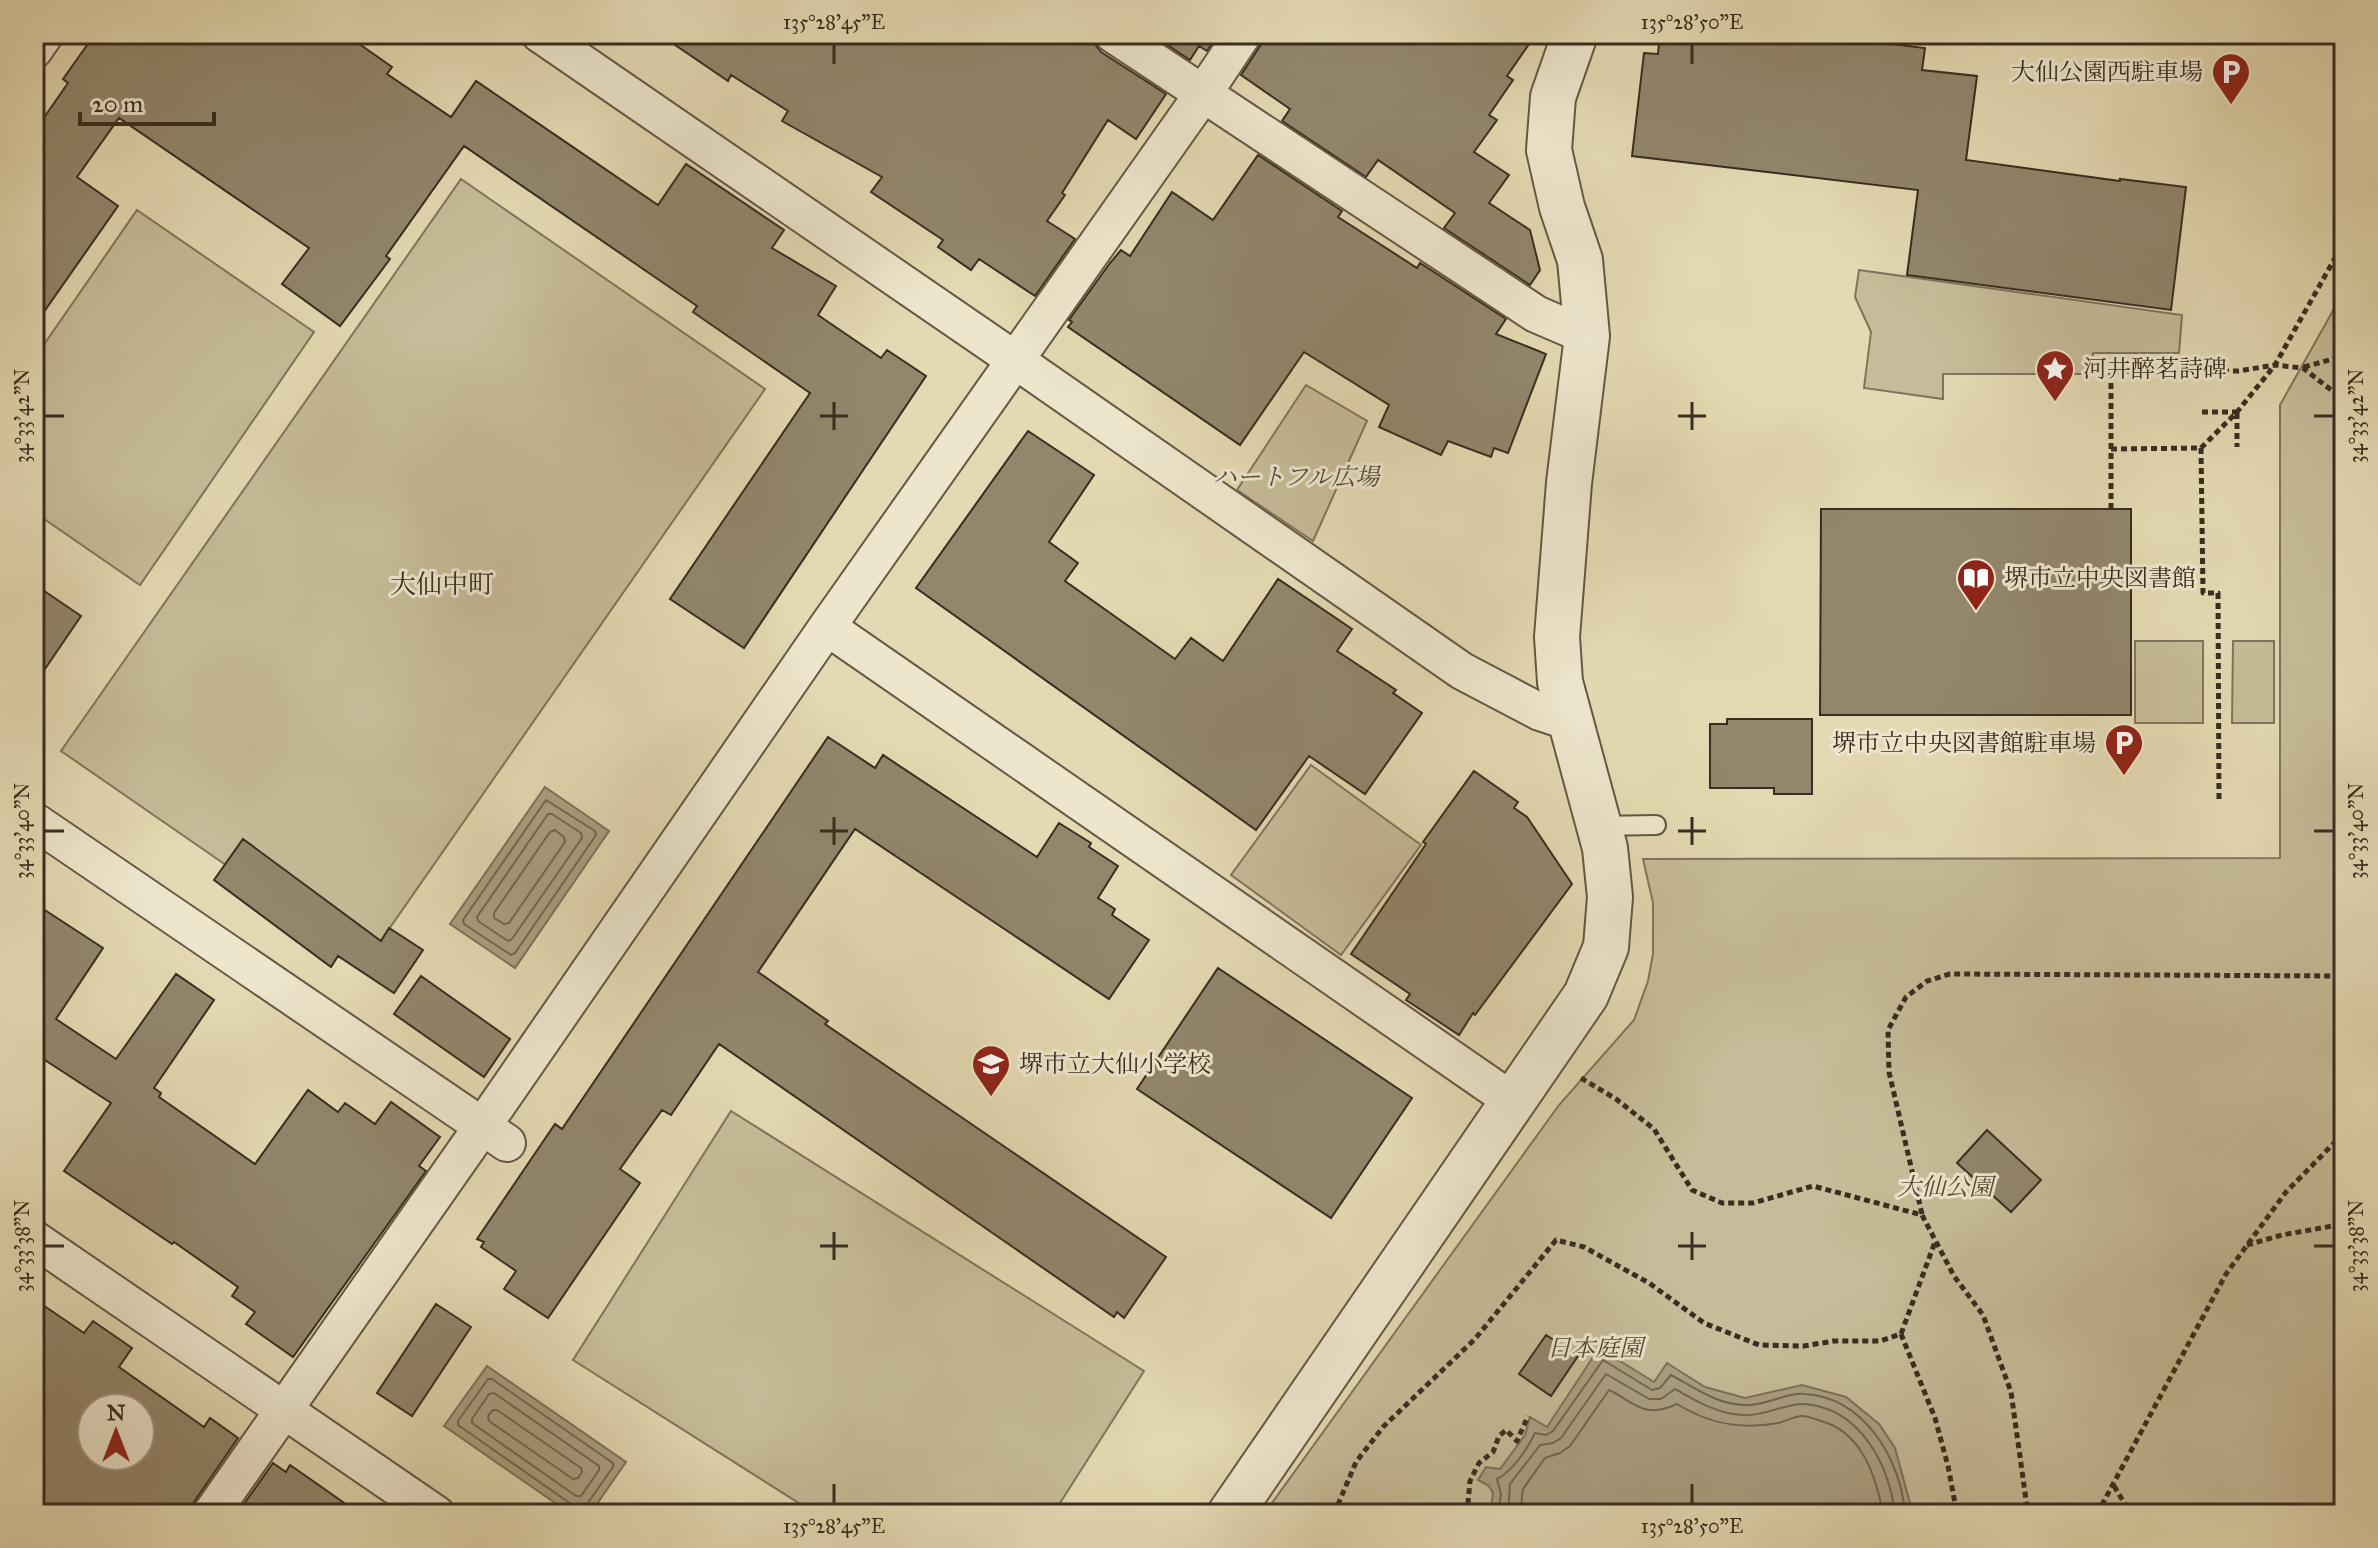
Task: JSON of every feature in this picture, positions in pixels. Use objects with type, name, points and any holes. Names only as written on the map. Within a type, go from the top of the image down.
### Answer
[{"type":"street","points":[[34,50],[45,34]]},
{"type":"street","points":[[540,34],[1462,671],[1540,712],[1570,722]]},
{"type":"street","points":[[1113,34],[1536,314],[1587,336]]},
{"type":"street","points":[[211,1514],[283,1408],[494,1135],[827,627],[1243,34]]},
{"type":"street","points":[[1230,1514],[1586,995],[1606,947],[1610,897],[1605,848],[1560,682],[1557,637],[1569,483],[1587,336],[1580,260],[1562,207],[1549,150],[1553,97],[1564,58],[1575,34]]},
{"type":"street","points":[[827,627],[1514,1102]]},
{"type":"street","points":[[34,821],[494,1135]]},
{"type":"street","points":[[34,1239],[436,1514]]},
{"type":"lane","points":[[1598,826],[1656,825]]},
{"type":"path","points":[[2111,449],[2201,448],[2237,412],[2275,365],[2344,242]]},
{"type":"path","points":[[2111,509],[2111,371],[2238,371],[2275,365],[2303,368],[2344,356]]},
{"type":"path","points":[[2303,368],[2344,400]]},
{"type":"path","points":[[2202,412],[2237,412]]},
{"type":"path","points":[[2237,412],[2237,447]]},
{"type":"path","points":[[2201,448],[2203,593],[2218,593],[2219,803]]},
{"type":"path","points":[[2028,1514],[2011,1392],[1983,1315],[1954,1276],[1922,1215],[1889,1072],[1888,1030],[1906,997],[1927,981],[1950,974],[2344,976]]},
{"type":"path","points":[[1572,1071],[1616,1099],[1654,1129],[1692,1190],[1722,1203],[1753,1203],[1813,1186],[1922,1215]]},
{"type":"path","points":[[2097,1514],[2226,1274],[2286,1192],[2344,1133]]},
{"type":"path","points":[[2247,1245],[2344,1224]]},
{"type":"path","points":[[1334,1514],[1356,1462],[1383,1427],[1475,1339],[1556,1240],[1584,1247],[1649,1283],[1704,1323],[1759,1345],[1804,1346],[1834,1341],[1880,1341],[1901,1334]]},
{"type":"path","points":[[1935,1242],[1901,1334],[1935,1418],[1957,1514]]},
{"type":"path","points":[[1467,1514],[1470,1481],[1479,1463],[1493,1452],[1499,1436],[1506,1430],[1517,1441],[1528,1416]]},
{"type":"path","points":[[2114,1486],[2131,1514]]},
{"type":"green space","points":[[461,179],[765,389],[366,962],[61,751]]},
{"type":"green space","points":[[137,210],[314,332],[140,585],[34,512],[34,359]]},
{"type":"green space","points":[[1859,270],[2182,315],[2179,353],[2093,353],[2093,374],[1943,374],[1943,399],[1864,388],[1871,332],[1855,297]]},
{"type":"green space","name":"大仙公園","points":[[2344,291],[2344,1514],[1264,1514],[1559,1105],[1634,1020],[1648,981],[1653,954],[1653,903],[1643,859],[2280,858],[2280,405]]},
{"type":"green space","name":"ハートフル広場","points":[[1306,385],[1367,421],[1313,541],[1237,490]]},
{"type":"green space","points":[[2135,641],[2203,641],[2203,723],[2135,723]]},
{"type":"green space","points":[[2233,641],[2274,641],[2274,723],[2232,723]]},
{"type":"green space","points":[[1311,765],[1421,845],[1341,955],[1231,875]]},
{"type":"green space","points":[[731,1111],[1144,1371],[1053,1514],[816,1514],[573,1360]]},
{"type":"water","points":[[545,787],[609,831],[515,968],[450,924]]},
{"type":"water","points":[[1599,1348],[1654,1382],[1667,1363],[1705,1387],[1745,1398],[1802,1385],[1846,1397],[1879,1424],[1895,1448],[1913,1514],[1490,1514],[1493,1493],[1489,1486],[1478,1480],[1486,1467],[1500,1469],[1525,1435],[1530,1417],[1547,1427]]},
{"type":"water","points":[[487,1366],[626,1462],[590,1514],[571,1514],[444,1426]]},
{"type":"building","points":[[95,34],[345,34],[392,67],[387,74],[451,117],[476,81],[658,205],[686,164],[784,230],[772,248],[836,286],[818,315],[881,358],[887,350],[926,376],[744,648],[670,599],[810,393],[693,312],[697,306],[464,146],[386,256],[390,259],[340,326],[282,284],[309,248],[119,118],[77,177],[118,206],[34,326],[34,132],[68,83],[63,79]]},
{"type":"building","points":[[659,34],[1092,34],[1101,52],[1166,94],[1136,139],[1108,120],[1047,221],[1075,239],[1035,296],[979,259],[971,270],[938,247],[943,240],[871,192],[882,177],[782,121],[788,111],[731,75],[728,81]]},
{"type":"building","points":[[1151,34],[1218,34],[1207,51],[1199,46],[1190,60]]},
{"type":"building","points":[[1264,34],[1536,34],[1507,76],[1513,80],[1489,115],[1497,120],[1474,152],[1509,175],[1489,203],[1530,230],[1540,270],[1530,285],[1444,228],[1455,213],[1378,160],[1366,177],[1282,121],[1290,109],[1241,75]]},
{"type":"building","points":[[1660,34],[1807,34],[1925,48],[1922,70],[1977,76],[1966,160],[2186,187],[2171,310],[1907,275],[1918,190],[1632,156],[1644,53],[1658,54]]},
{"type":"building","points":[[1258,155],[1342,211],[1338,217],[1417,268],[1420,263],[1506,319],[1496,334],[1546,354],[1508,453],[1494,448],[1491,457],[1448,441],[1441,455],[1379,427],[1389,405],[1304,352],[1240,445],[1068,327],[1072,322],[1069,320],[1121,250],[1130,256],[1172,192],[1213,220]]},
{"type":"building","points":[[1028,431],[1094,475],[1049,542],[1078,563],[1065,581],[1175,659],[1191,638],[1223,661],[1278,579],[1352,629],[1337,651],[1396,690],[1393,693],[1422,713],[1365,794],[1309,756],[1256,830],[916,588]]},
{"type":"building","name":"堺市立中央図書館","points":[[1821,509],[2131,509],[2131,715],[1820,715]]},
{"type":"building","points":[[34,584],[81,616],[34,685]]},
{"type":"building","points":[[1727,719],[1812,719],[1812,794],[1774,794],[1774,788],[1710,788],[1710,724],[1727,724]]},
{"type":"building","points":[[828,737],[875,768],[883,755],[1037,857],[1059,823],[1091,843],[1089,847],[1118,866],[1098,898],[1115,909],[1112,915],[1149,940],[1109,999],[855,829],[758,972],[828,1021],[825,1024],[1166,1257],[1124,1318],[1117,1312],[1114,1317],[719,1044],[671,1115],[662,1110],[620,1169],[640,1183],[548,1318],[504,1289],[516,1271],[481,1247],[484,1242],[477,1239],[555,1124],[562,1129]]},
{"type":"building","points":[[1474,771],[1518,802],[1514,808],[1527,817],[1572,884],[1459,1035],[1406,1000],[1410,994],[1351,954],[1426,844],[1423,842]]},
{"type":"building","points":[[243,839],[381,941],[389,928],[423,950],[394,993],[338,956],[331,967],[214,880]]},
{"type":"building","points":[[34,903],[103,948],[56,1019],[116,1059],[176,974],[214,1000],[154,1088],[161,1093],[159,1097],[255,1164],[308,1090],[338,1112],[345,1103],[375,1124],[391,1102],[440,1137],[419,1166],[426,1171],[293,1357],[246,1324],[255,1312],[232,1296],[238,1287],[64,1171],[111,1103],[34,1053]]},
{"type":"building","points":[[1218,968],[1412,1098],[1331,1218],[1137,1089]]},
{"type":"building","points":[[421,976],[510,1039],[484,1077],[394,1014]]},
{"type":"building","points":[[1987,1130],[2041,1180],[2011,1212],[1957,1163]]},
{"type":"building","points":[[34,1299],[84,1333],[93,1321],[132,1348],[119,1367],[154,1392],[76,1392],[76,1472],[156,1472],[156,1393],[204,1427],[210,1418],[238,1438],[194,1502],[190,1514],[46,1514],[34,1505]]},
{"type":"building","points":[[436,1304],[471,1327],[412,1416],[377,1393]]},
{"type":"building","points":[[1546,1335],[1578,1356],[1551,1396],[1519,1374]]},
{"type":"building","points":[[273,1463],[286,1472],[290,1465],[360,1514],[237,1514]]},
{"type":"place","name":"大仙公園西駐車場","points":[[2231,106]]},
{"type":"place","name":"河井醉茗詩碑","points":[[2055,403]]},
{"type":"place","name":"堺市立中央図書館","points":[[1976,612]]},
{"type":"place","name":"堺市立中央図書館駐車場","points":[[2124,777]]},
{"type":"place","name":"堺市立大仙小学校","points":[[991,1098]]},
{"type":"district","name":"大仙中町","points":[[442,584]]},
{"type":"park label","name":"日本庭園","points":[[1595,1348]]}]
